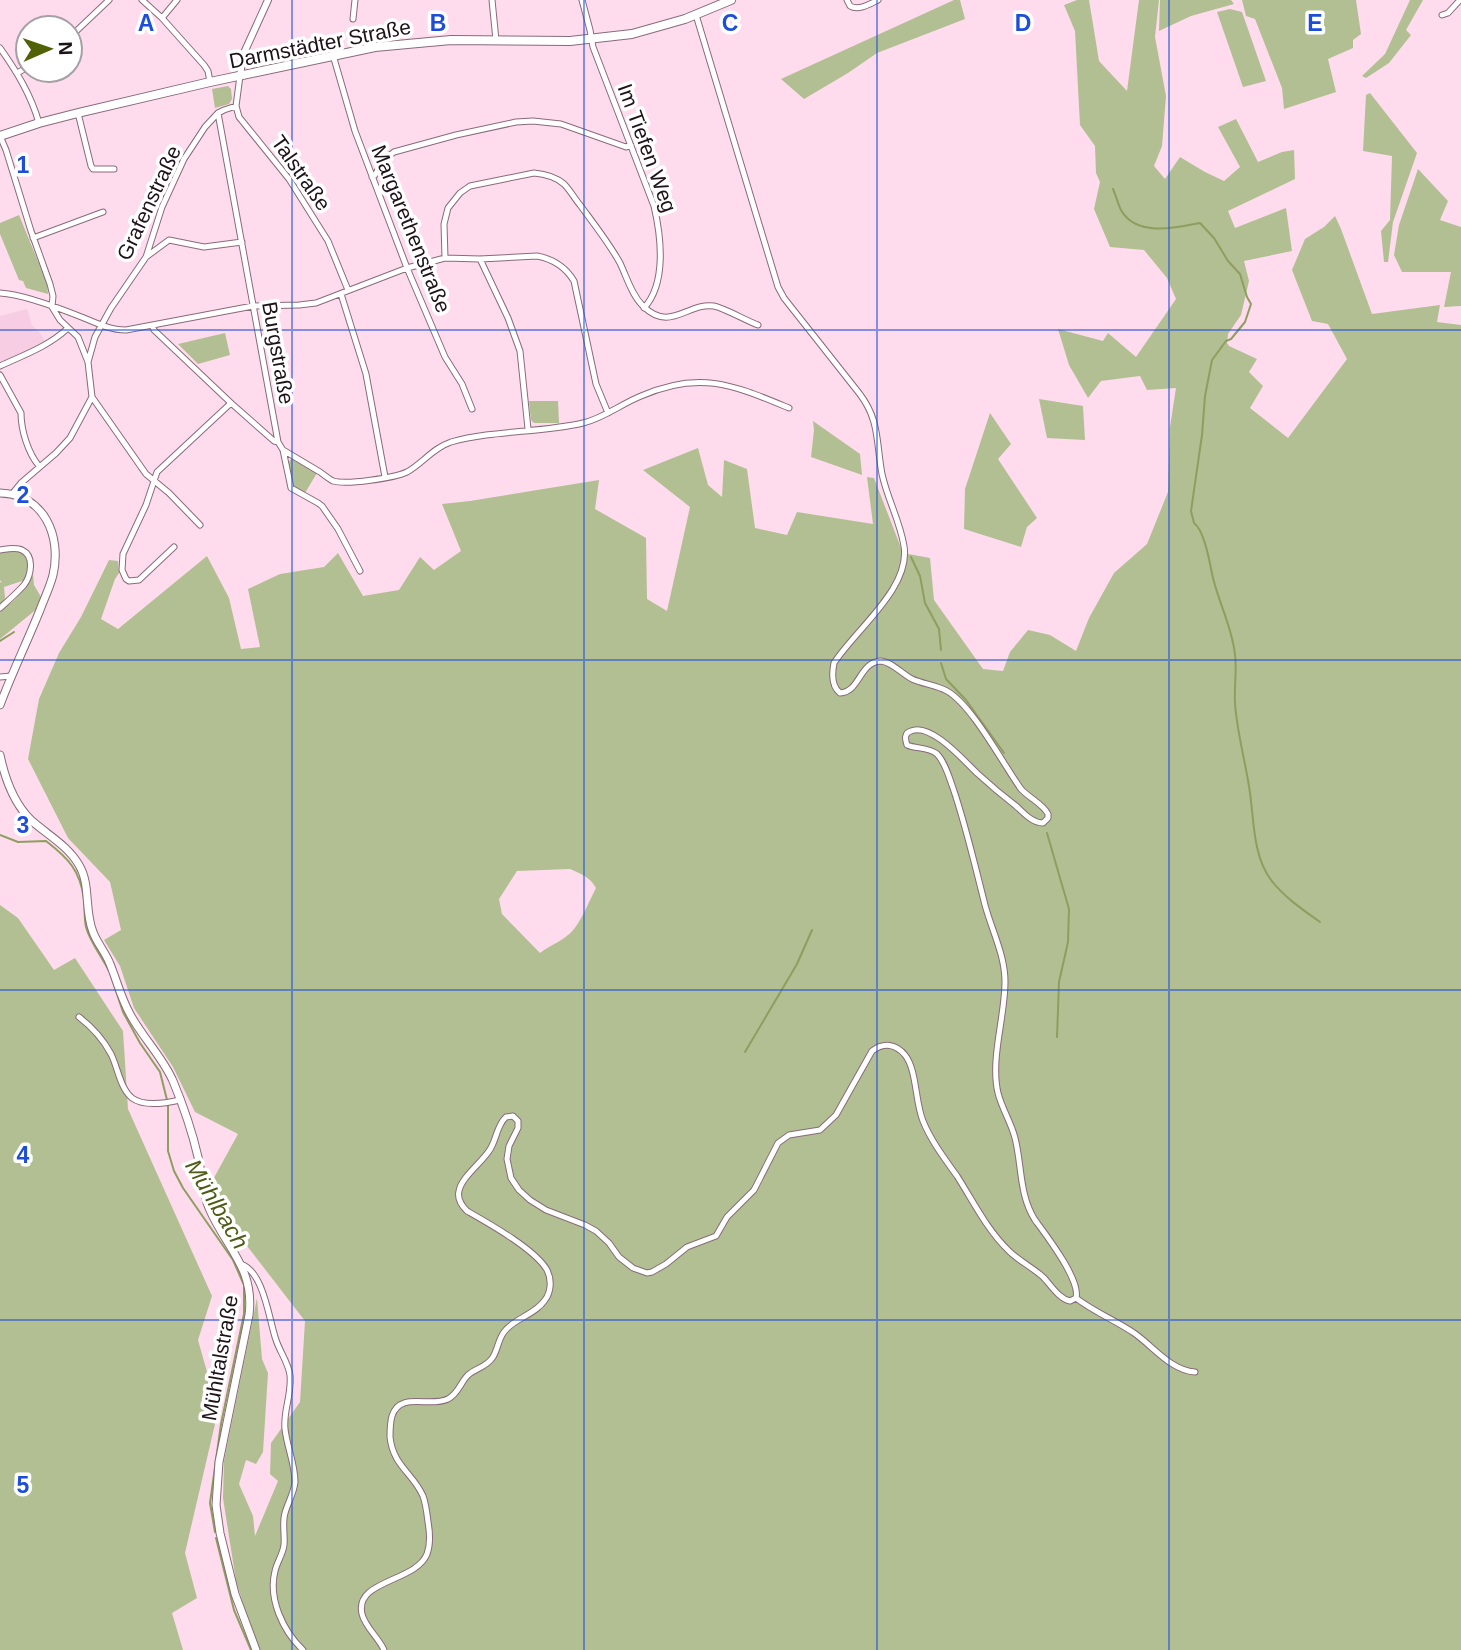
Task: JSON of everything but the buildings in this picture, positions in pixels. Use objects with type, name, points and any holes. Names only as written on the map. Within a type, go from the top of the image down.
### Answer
[{"type":"main road","name":"Darmstädter Straße","points":[[0,136],[78,113],[333,55],[433,41],[592,40],[645,31],[696,15],[731,0]]},
{"type":"main road","points":[[0,494],[12,494],[30,501],[43,513],[52,534],[55,562],[50,584],[0,705]]},
{"type":"main road","name":"Mühltalstraße","points":[[0,755],[13,794],[30,819],[69,852],[84,876],[88,916],[93,933],[110,962],[130,1016],[171,1077],[198,1157],[206,1201],[249,1284],[250,1307],[219,1462],[216,1505],[235,1594],[256,1650]]},
{"type":"street","points":[[84,24],[109,0]]},
{"type":"street","points":[[142,0],[204,65],[210,82]]},
{"type":"street","points":[[162,18],[177,0]]},
{"type":"street","points":[[218,113],[236,106],[243,55],[268,0]]},
{"type":"street","points":[[353,19],[355,0]]},
{"type":"street","points":[[492,0],[496,40]]},
{"type":"street","name":"Im Tiefen Weg","points":[[582,0],[598,60],[654,206],[660,230],[660,270],[652,300],[644,307]]},
{"type":"street","points":[[847,0],[857,8],[878,0]]},
{"type":"street","points":[[1442,15],[1448,13],[1460,0]]},
{"type":"street","points":[[696,15],[779,287],[784,298],[870,408],[884,483],[904,546],[903,566],[896,582],[834,663],[834,686],[840,693],[846,693],[853,688],[868,666],[881,661],[917,681],[949,692],[964,705],[1026,796],[1048,814],[1046,821],[1039,823],[1001,794],[944,741],[919,730],[911,730],[907,734],[907,744],[933,752],[942,761],[960,807],[1005,970],[996,1070],[998,1091],[1014,1135],[1025,1198],[1035,1219],[1055,1246],[1077,1291],[1076,1298]]},
{"type":"street","points":[[0,48],[14,69]]},
{"type":"street","name":"Margarethenstraße","points":[[333,55],[355,131],[407,268],[472,409]]},
{"type":"street","points":[[23,84],[31,98],[39,123]]},
{"type":"street","name":"Talstraße","points":[[236,106],[242,122],[289,179],[328,241],[348,290]]},
{"type":"street","points":[[78,113],[91,166],[93,169],[114,169]]},
{"type":"street","name":"Burgstraße","points":[[218,113],[278,442],[283,450],[291,488],[325,510],[360,571]]},
{"type":"street","name":"Grafenstraße","points":[[88,362],[95,337],[111,308],[146,257],[162,207],[184,159],[205,127],[218,113]]},
{"type":"street","points":[[372,177],[394,152],[516,122],[561,124],[626,147],[631,145]]},
{"type":"street","points":[[0,136],[50,284],[52,307],[78,337],[88,362],[92,397],[146,474],[200,525]]},
{"type":"street","points":[[445,258],[444,224],[448,208],[460,193],[470,186],[534,173],[543,174],[564,184],[619,261],[636,298],[653,314],[677,316],[701,307],[713,306],[758,325]]},
{"type":"street","points":[[33,238],[103,212]]},
{"type":"street","points":[[146,257],[169,240],[204,247],[242,242]]},
{"type":"street","points":[[0,293],[11,294],[118,330],[126,330],[253,306],[316,303],[407,268],[445,258],[537,256],[557,262],[569,274],[575,286],[596,384],[608,413]]},
{"type":"street","points":[[480,259],[508,318],[520,351],[528,429]]},
{"type":"street","points":[[341,294],[366,374],[385,477]]},
{"type":"street","points":[[152,325],[154,330],[231,403],[278,442]]},
{"type":"street","points":[[0,366],[46,345],[68,328]]},
{"type":"street","points":[[0,375],[21,413],[31,456],[39,466]]},
{"type":"street","points":[[283,450],[333,481],[360,481],[408,471],[441,445],[465,438],[586,422],[657,389],[677,384],[706,381],[742,389],[789,408]]},
{"type":"street","points":[[12,494],[70,438],[92,397]]},
{"type":"street","points":[[174,547],[139,580],[129,581],[123,575],[122,554],[146,505],[153,478],[161,467],[231,403]]},
{"type":"street","points":[[0,550],[15,548],[24,551],[29,557],[30,568],[26,583],[0,608]]},
{"type":"street","points":[[0,677],[12,676]]},
{"type":"street","points":[[79,1017],[92,1027],[112,1055],[130,1097],[139,1102],[180,1100]]},
{"type":"street","points":[[384,1650],[363,1617],[363,1600],[378,1586],[417,1567],[428,1552],[430,1539],[423,1497],[394,1455],[390,1430],[393,1413],[407,1401],[435,1403],[452,1396],[470,1374],[490,1362],[501,1336],[508,1327],[538,1308],[550,1292],[550,1276],[540,1261],[500,1231],[467,1211],[459,1199],[461,1185],[491,1148],[503,1119],[510,1116],[518,1121],[507,1159],[511,1178],[519,1190],[546,1210],[596,1231],[609,1242],[619,1257],[633,1268],[647,1273],[658,1269],[687,1247],[711,1239],[719,1233],[727,1217],[754,1191],[778,1143],[789,1135],[814,1132],[825,1126],[836,1115],[873,1051],[882,1045],[893,1046],[909,1060],[920,1114],[929,1133],[991,1230],[1009,1251],[1044,1278],[1063,1299],[1070,1301],[1076,1298]]},
{"type":"street","points":[[241,1264],[249,1268],[260,1288],[275,1339],[290,1375],[285,1426],[295,1489],[284,1518],[284,1546],[275,1570],[274,1595],[282,1621],[303,1650]]},
{"type":"street","points":[[1076,1298],[1132,1332],[1179,1369],[1195,1372]]},
{"type":"shaded area","points":[[27,309],[32,325],[46,343],[0,363],[0,316]]},
{"type":"green space","points":[[954,0],[960,0],[965,19],[877,53],[804,99],[781,79]]},
{"type":"green space","points":[[1077,0],[1089,0],[1099,61],[1127,91],[1139,0],[1159,0],[1155,37],[1166,96],[1162,146],[1154,166],[1165,179],[1180,157],[1224,181],[1240,167],[1218,127],[1236,119],[1258,162],[1294,150],[1295,179],[1228,211],[1235,228],[1286,208],[1292,251],[1244,261],[1249,281],[1241,315],[1228,334],[1227,343],[1257,359],[1249,372],[1263,386],[1250,408],[1288,438],[1347,359],[1328,324],[1312,321],[1292,270],[1305,239],[1335,216],[1372,314],[1440,305],[1437,322],[1461,325],[1461,1650],[259,1650],[236,1581],[223,1498],[224,1461],[257,1298],[262,1359],[268,1373],[263,1452],[256,1464],[246,1460],[239,1484],[253,1516],[255,1536],[278,1481],[270,1474],[271,1443],[300,1402],[305,1321],[220,1211],[210,1185],[238,1134],[195,1112],[173,1067],[134,1008],[120,966],[104,940],[121,930],[110,882],[68,838],[28,759],[39,699],[59,653],[81,617],[109,560],[118,561],[119,573],[101,619],[118,629],[207,556],[229,598],[241,649],[260,647],[248,589],[280,574],[324,567],[338,553],[363,596],[399,590],[420,557],[434,570],[461,551],[442,504],[599,480],[595,509],[646,538],[647,599],[667,611],[690,507],[643,470],[698,448],[708,485],[722,497],[724,460],[747,469],[755,528],[787,535],[797,512],[873,524],[867,477],[874,478],[903,553],[930,558],[934,600],[983,669],[1003,671],[1010,652],[1028,630],[1050,635],[1076,651],[1089,618],[1114,573],[1147,544],[1168,492],[1170,427],[1176,388],[1147,390],[1140,376],[1101,381],[1088,398],[1069,365],[1058,329],[1103,341],[1108,333],[1136,357],[1176,299],[1167,278],[1144,250],[1110,247],[1094,209],[1100,182],[1096,173],[1095,146],[1080,125],[1075,31],[1064,5]],"holes":[[[570,869],[588,878],[596,888],[572,931],[540,953],[502,914],[499,899],[517,871]]]},
{"type":"green space","points":[[1160,0],[1231,0],[1234,4],[1191,16],[1159,31]]},
{"type":"green space","points":[[1242,0],[1356,0],[1361,34],[1353,40],[1353,48],[1328,59],[1336,92],[1284,109],[1282,88],[1255,19],[1246,16]]},
{"type":"green space","points":[[1410,0],[1423,0],[1406,30],[1411,35],[1389,63],[1366,78],[1362,76],[1385,54]]},
{"type":"green space","points":[[1230,9],[1242,12],[1266,81],[1243,87],[1217,12]]},
{"type":"green space","points":[[228,86],[232,99],[229,104],[215,108],[212,89]]},
{"type":"green space","points":[[1370,93],[1417,153],[1393,222],[1388,262],[1384,262],[1381,231],[1390,220],[1392,156],[1363,151],[1366,95]]},
{"type":"green space","points":[[1418,169],[1448,201],[1440,220],[1461,227],[1461,306],[1444,307],[1451,272],[1402,272],[1394,255],[1399,225]]},
{"type":"green space","points":[[19,215],[47,283],[48,294],[26,288],[23,281],[19,280],[0,234],[0,223]]},
{"type":"green space","points":[[225,333],[230,355],[198,364],[178,344]]},
{"type":"green space","points":[[1039,399],[1083,406],[1085,440],[1047,438]]},
{"type":"green space","points":[[529,401],[558,401],[559,423],[534,423],[531,420]]},
{"type":"green space","points":[[990,413],[1011,444],[998,459],[1037,518],[1027,527],[1021,547],[964,529],[965,489]]},
{"type":"green space","points":[[813,421],[860,454],[862,475],[811,457]]},
{"type":"green space","points":[[292,458],[317,473],[305,493],[293,486],[288,463]]},
{"type":"green space","points":[[19,551],[28,563],[25,580],[4,587],[5,598],[0,606],[0,552]]},
{"type":"green space","points":[[33,574],[34,585],[41,597],[38,608],[0,639],[0,610],[20,595]]},
{"type":"green space","points":[[0,905],[18,918],[54,970],[75,958],[123,1031],[128,1109],[212,1296],[198,1340],[218,1411],[185,1553],[197,1598],[172,1613],[183,1650],[0,1650]]},
{"type":"waterway","points":[[1113,189],[1121,210],[1136,224],[1157,228],[1200,223],[1240,274],[1251,304],[1245,322],[1212,360],[1191,511],[1194,523],[1204,540],[1234,646],[1236,715],[1255,838],[1261,860],[1265,871],[1282,892],[1320,922]]},
{"type":"waterway","points":[[911,557],[920,576],[925,603],[939,629],[941,650]]},
{"type":"waterway","name":"Mühlbach","points":[[0,641],[14,632]]},
{"type":"waterway","points":[[941,663],[946,679],[966,700],[1004,753]]},
{"type":"waterway","points":[[1047,833],[1069,909],[1068,942],[1059,982],[1057,1037]]},
{"type":"waterway","name":"Mühlbach","points":[[0,835],[18,842],[46,841],[72,866],[82,889],[88,933],[109,971]]},
{"type":"waterway","points":[[745,1052],[797,964],[812,930]]},
{"type":"waterway","name":"Mühlbach","points":[[111,976],[123,1012],[160,1072],[167,1100]]},
{"type":"waterway","name":"Mühlbach","points":[[168,1106],[168,1151],[174,1171],[233,1260],[244,1285],[244,1314],[221,1424],[210,1503],[215,1532]]},
{"type":"waterway","name":"Mühlbach","points":[[216,1538],[234,1610],[251,1650]]}]
